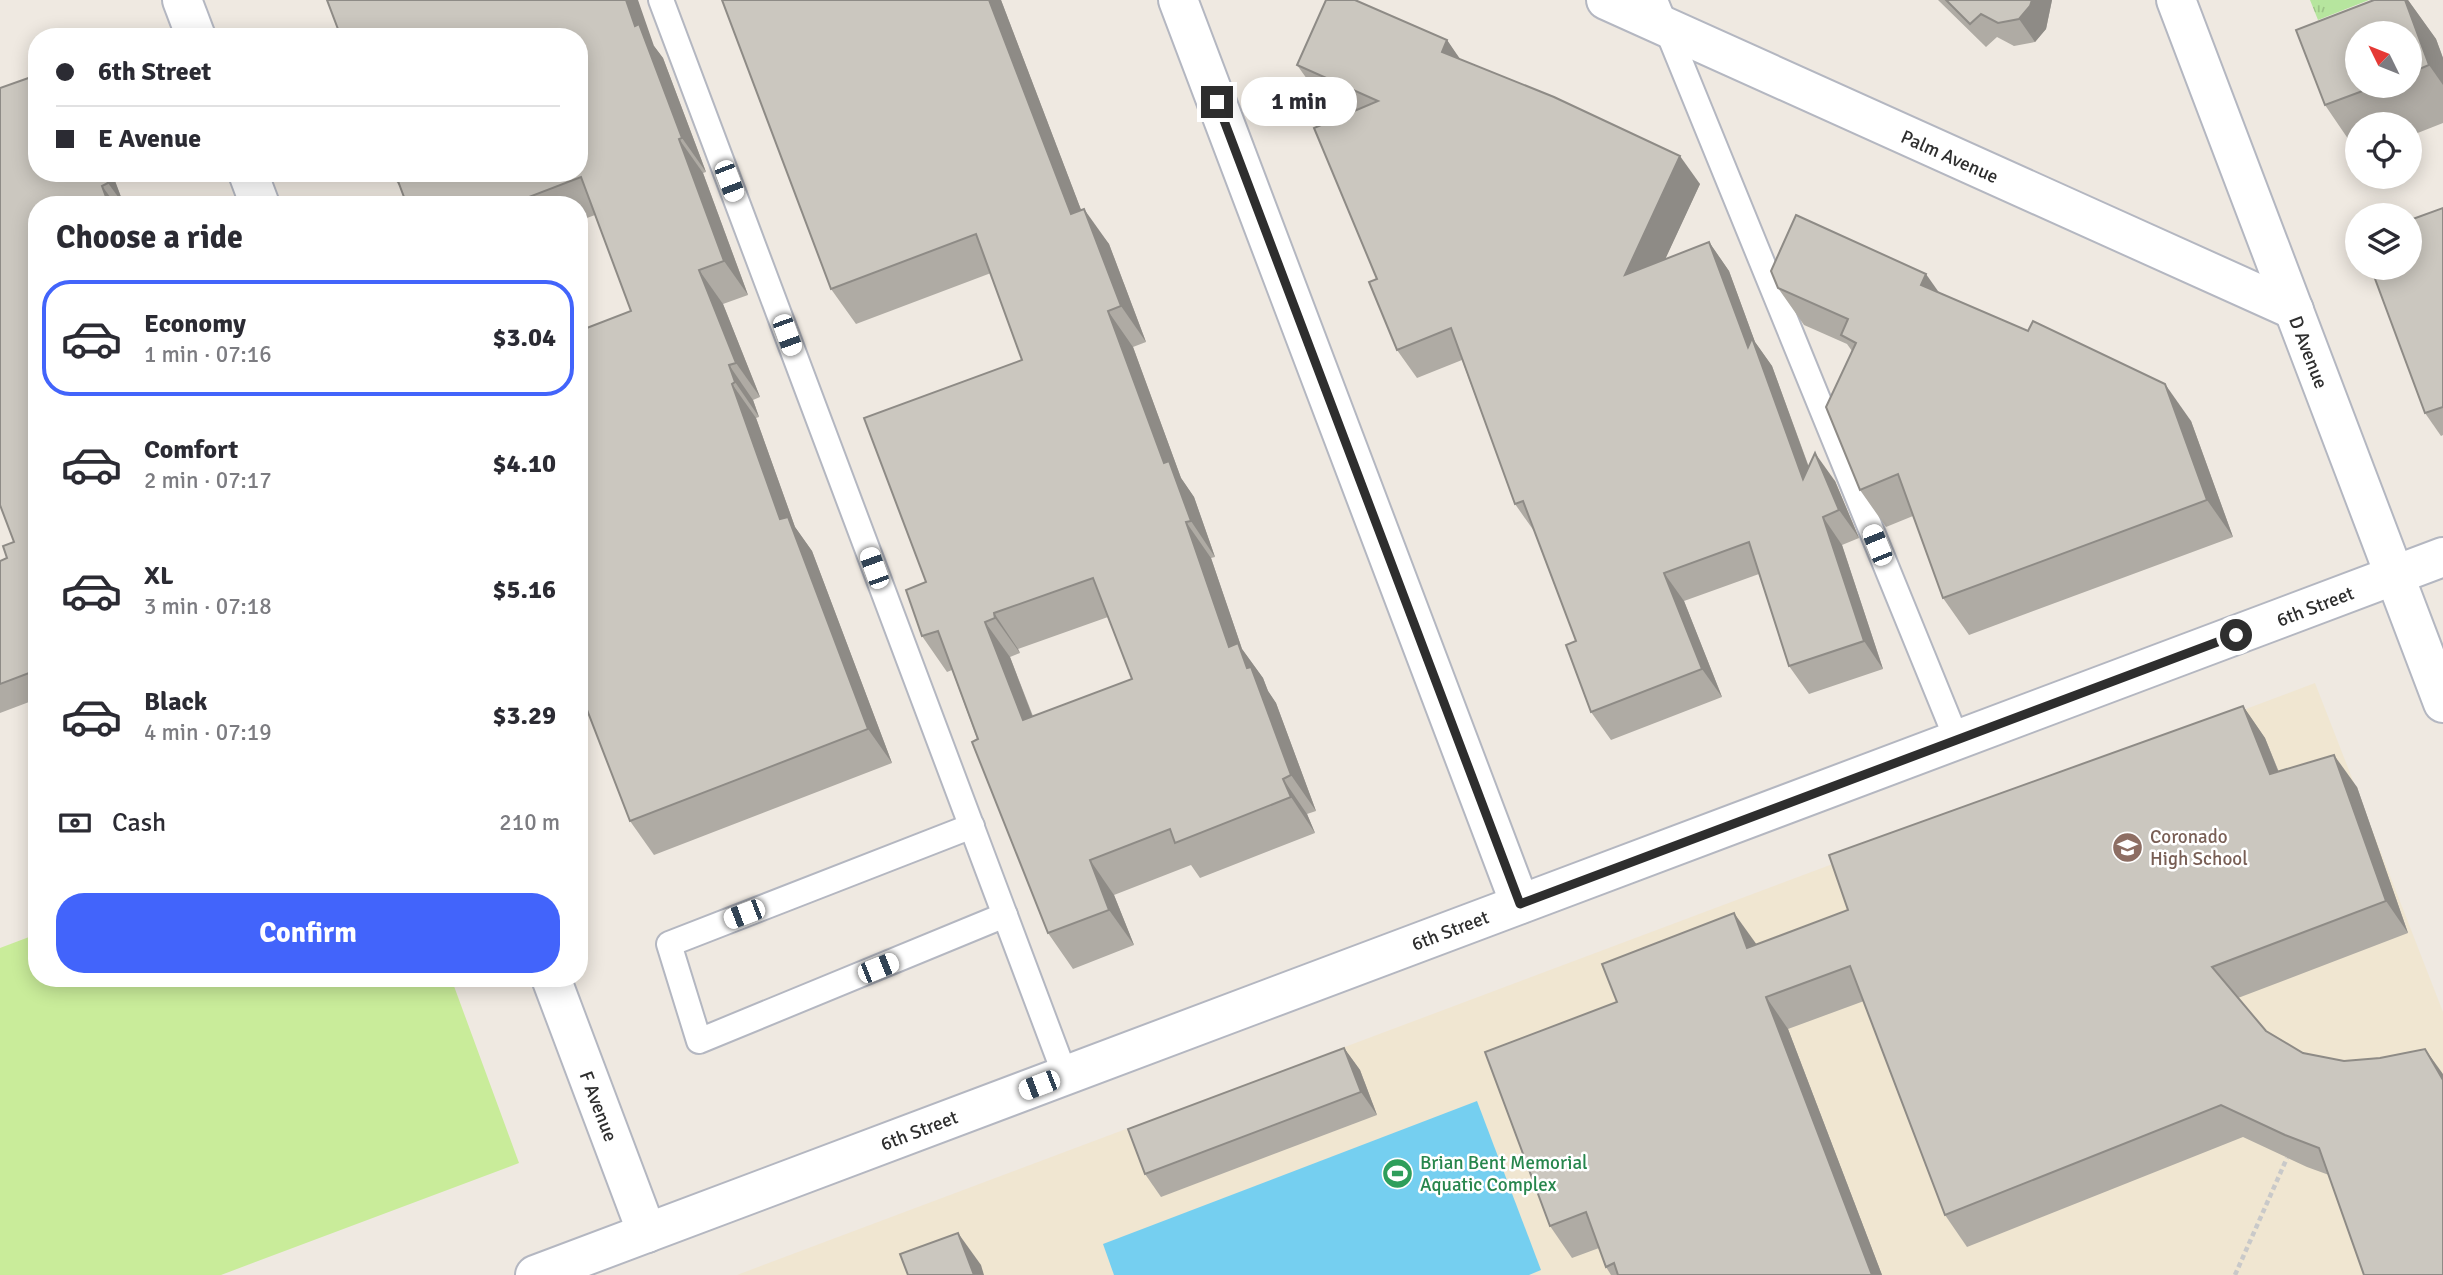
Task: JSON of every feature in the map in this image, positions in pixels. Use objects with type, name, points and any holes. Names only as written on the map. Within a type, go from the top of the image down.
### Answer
[{"type":"street","points":[[183,0],[193,28]]},
{"type":"street","points":[[1178,0],[1520,904]]},
{"type":"street","name":"Palm Avenue","points":[[1606,0],[1659,13],[2294,310]]},
{"type":"street","name":"D Avenue","points":[[2176,0],[2443,702]]},
{"type":"street","name":"6th Street","points":[[535,1275],[2443,557]]},
{"type":"street","name":"F Avenue","points":[[554,987],[647,1233]]},
{"type":"lane","points":[[661,0],[1065,1075]]},
{"type":"lane","points":[[1659,13],[1957,740]]},
{"type":"lane","points":[[972,826],[669,944],[699,1041],[1005,915]]},
{"type":"path","points":[[2235,1275],[2287,1158]]},
{"type":"shaded area","name":"Coronado High School","points":[[2315,683],[2443,1012],[2443,1275],[737,1275]]},
{"type":"green space","points":[[2310,0],[2369,0],[2318,20]]},
{"type":"green space","points":[[28,937],[28,987],[454,987],[519,1163],[221,1275],[0,1275],[0,948]]},
{"type":"water","name":"Brian Bent Memorial Aquatic Complex","points":[[1477,1101],[1541,1270],[1529,1275],[1114,1275],[1103,1244]]},
{"type":"building","points":[[327,0],[626,0],[635,26],[639,24],[682,138],[679,139],[724,261],[699,270],[736,363],[729,365],[735,382],[732,384],[780,519],[788,517],[868,729],[630,821],[588,712],[588,328],[631,311],[583,182],[588,182],[588,28],[338,28]]},
{"type":"building","points":[[722,0],[989,0],[1071,214],[1084,209],[1121,306],[1108,311],[1164,463],[1169,461],[1191,521],[1186,522],[1229,647],[1238,643],[1247,668],[1251,667],[1291,775],[1283,779],[1291,797],[1175,843],[1170,829],[1090,860],[1109,910],[1048,933],[972,742],[978,739],[938,631],[922,636],[906,590],[926,582],[864,418],[1022,360],[976,234],[831,289]],"holes":[[[1093,578],[1132,679],[1023,720],[985,622],[995,618],[994,613]]]},
{"type":"building","points":[[1326,0],[1355,0],[1447,40],[1442,52],[1554,97],[1680,156],[1625,275],[1709,242],[1748,347],[1752,338],[1803,479],[1815,453],[1839,510],[1823,517],[1864,641],[1789,666],[1749,542],[1664,573],[1702,669],[1591,712],[1566,645],[1576,641],[1523,501],[1515,504],[1451,328],[1397,350],[1369,282],[1377,279],[1314,128],[1378,101],[1297,65]]},
{"type":"building","points":[[1946,0],[2032,0],[2019,19],[1998,23],[1981,14],[1970,24]]},
{"type":"building","points":[[2374,0],[2405,0],[2413,21],[2345,21],[2345,98],[2325,105],[2296,30]]},
{"type":"building","points":[[2422,46],[2429,65],[2422,68]]},
{"type":"building","points":[[28,78],[28,182],[108,183],[102,186],[106,196],[28,196],[28,673],[0,684],[0,561],[7,558],[3,546],[14,542],[0,505],[0,88]]},
{"type":"building","points":[[398,182],[568,182],[531,196],[404,196]]},
{"type":"building","points":[[2443,208],[2443,407],[2425,413],[2375,280],[2422,280],[2422,216]]},
{"type":"building","points":[[1796,215],[1926,274],[1921,285],[2028,331],[2033,321],[2165,384],[2207,500],[1943,598],[1898,474],[1860,490],[1826,407],[1856,343],[1841,335],[1848,319],[1778,288],[1771,271]]},
{"type":"building","points":[[2243,706],[2270,774],[2334,755],[2386,901],[2212,967],[2266,1031],[2303,1053],[2344,1061],[2380,1058],[2425,1049],[2443,1080],[2443,1275],[2364,1275],[2319,1148],[2221,1105],[1945,1215],[1850,966],[1766,997],[1872,1275],[1618,1275],[1614,1263],[1606,1267],[1586,1212],[1550,1226],[1485,1052],[1617,1002],[1602,964],[1734,913],[1747,948],[1848,910],[1829,855]]},
{"type":"building","points":[[1344,1048],[1361,1092],[1145,1174],[1128,1129]]},
{"type":"building","points":[[958,1233],[974,1275],[908,1275],[900,1254]]},
{"type":"place","name":"Coronado High School","points":[[2127,847]]},
{"type":"place","name":"Brian Bent Memorial Aquatic Complex","points":[[1397,1173]]},
{"type":"route","points":[[1217,102],[1520,904],[2236,635]]}]
